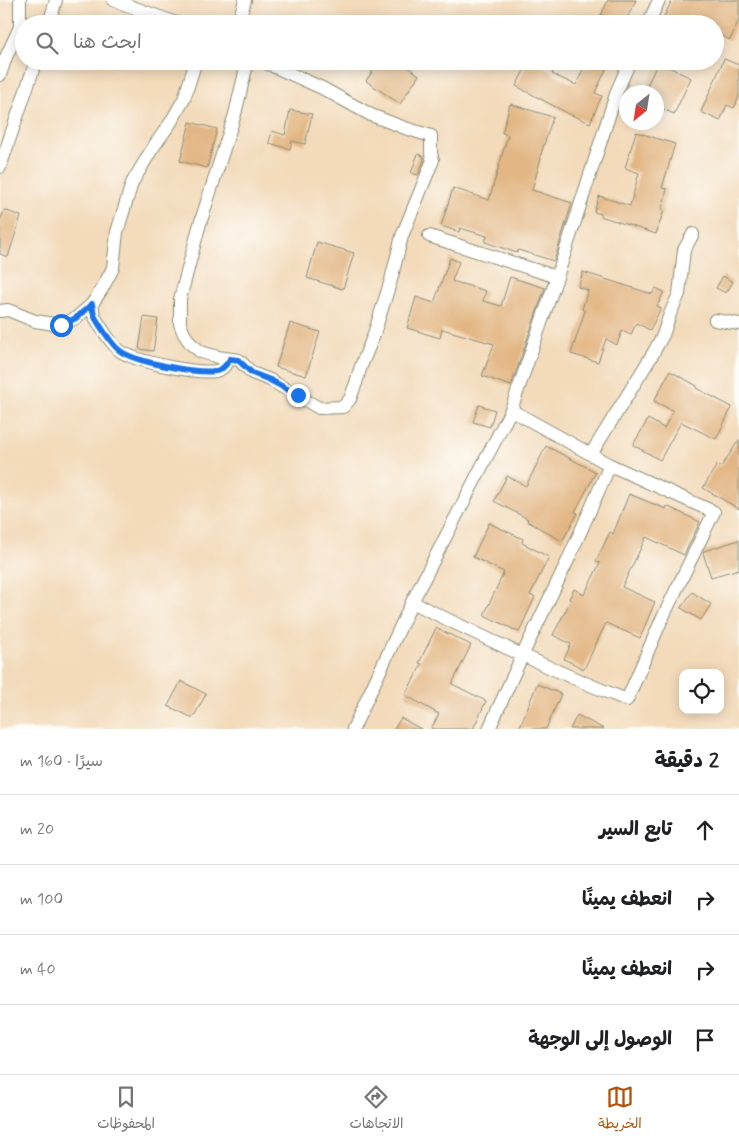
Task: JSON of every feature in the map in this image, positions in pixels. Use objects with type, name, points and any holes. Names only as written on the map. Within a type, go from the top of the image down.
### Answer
[{"type":"street","points":[[51,15],[56,0]]},
{"type":"street","points":[[113,0],[154,15]]},
{"type":"street","points":[[241,15],[245,0]]},
{"type":"street","points":[[652,15],[658,0]]},
{"type":"street","points":[[19,1],[20,15]]},
{"type":"street","points":[[0,75],[15,38]]},
{"type":"street","points":[[0,167],[33,70]]},
{"type":"street","points":[[0,310],[8,310],[35,321],[61,325],[76,318],[92,304],[114,268],[117,232],[132,183],[184,99],[193,70]]},
{"type":"street","points":[[246,70],[236,114],[199,227],[180,299],[180,324],[191,344],[201,352],[238,360],[252,373],[270,380],[319,408],[343,407],[350,399],[356,383],[391,280],[402,236],[433,160],[431,136],[371,115],[322,88],[283,70]]},
{"type":"street","points":[[353,729],[412,602],[511,410],[557,277],[617,91],[626,70]]},
{"type":"street","points":[[591,454],[663,335],[679,294],[684,250],[693,234]]},
{"type":"street","points":[[429,236],[557,277]]},
{"type":"street","points":[[92,304],[93,314],[118,350],[133,358],[163,366],[198,371],[218,371],[226,366],[230,359]]},
{"type":"street","points":[[715,320],[739,324]]},
{"type":"street","points":[[412,602],[522,656],[626,700],[661,621],[714,512],[610,465],[511,410]]},
{"type":"street","points":[[489,729],[610,465]]},
{"type":"building","points":[[608,0],[636,0],[628,15],[601,15]]},
{"type":"building","points":[[672,0],[739,0],[739,20],[730,40],[724,37],[724,15],[665,15]]},
{"type":"building","points":[[724,59],[739,65],[739,97],[734,108],[727,105],[720,121],[701,112],[719,70],[724,70]]},
{"type":"building","points":[[373,70],[412,70],[419,75],[400,104],[366,81]]},
{"type":"building","points":[[524,70],[549,70],[553,72],[552,74],[576,85],[583,70],[606,70],[595,93],[602,96],[590,123],[516,86]]},
{"type":"building","points":[[654,70],[674,70],[691,78],[674,114],[664,110],[664,85],[647,85]]},
{"type":"building","points":[[510,104],[553,117],[532,190],[572,203],[554,261],[518,250],[517,253],[485,242],[487,236],[460,228],[459,232],[441,226],[453,188],[489,200],[508,135],[502,133]]},
{"type":"building","points":[[290,110],[312,114],[305,144],[292,141],[290,149],[269,143],[272,131],[285,135]]},
{"type":"building","points":[[190,122],[217,129],[207,168],[180,161]]},
{"type":"building","points":[[636,132],[675,144],[662,188],[667,189],[662,209],[664,210],[656,234],[600,216],[601,214],[594,212],[599,196],[630,206],[639,173],[625,168]]},
{"type":"building","points":[[418,154],[423,156],[424,160],[418,175],[411,173]]},
{"type":"building","points":[[4,210],[21,216],[8,257],[0,254],[0,221]]},
{"type":"building","points":[[317,242],[354,253],[343,289],[307,278]]},
{"type":"building","points":[[450,258],[459,262],[452,281],[486,291],[483,301],[501,306],[510,277],[545,288],[511,386],[482,376],[494,344],[442,329],[440,338],[407,328],[416,297],[434,303]]},
{"type":"building","points":[[583,272],[652,294],[656,288],[664,292],[657,306],[661,308],[650,330],[636,323],[631,335],[622,331],[617,345],[606,339],[598,362],[571,354],[585,311],[582,309],[588,290],[578,287]]},
{"type":"building","points":[[723,276],[733,282],[726,293],[716,288]]},
{"type":"building","points":[[144,317],[158,319],[153,351],[139,349]]},
{"type":"building","points":[[290,323],[320,332],[306,376],[276,367]]},
{"type":"building","points":[[670,371],[697,386],[696,388],[732,407],[716,439],[681,422],[660,460],[633,445],[648,419],[664,428],[673,411],[654,401]]},
{"type":"building","points":[[479,405],[495,410],[490,427],[473,422]]},
{"type":"building","points":[[739,440],[739,509],[703,488],[717,465],[721,467]]},
{"type":"building","points":[[546,446],[596,472],[575,512],[578,513],[562,541],[527,521],[528,519],[494,501],[507,476],[526,486]]},
{"type":"building","points":[[629,494],[666,509],[667,506],[700,522],[684,555],[646,537],[622,587],[655,602],[640,638],[606,623],[584,669],[564,659],[571,644],[553,635],[571,600],[569,599],[574,589],[584,595],[600,563],[596,561],[610,532],[613,534]]},
{"type":"building","points":[[489,523],[523,539],[522,543],[549,557],[530,595],[535,597],[519,632],[484,615],[504,572],[473,557]]},
{"type":"building","points":[[739,540],[739,569],[711,577],[704,551]]},
{"type":"building","points":[[692,592],[711,604],[701,620],[681,608]]},
{"type":"building","points":[[436,628],[471,645],[452,684],[486,701],[473,729],[431,729],[439,714],[405,695],[422,664],[419,663]]},
{"type":"building","points":[[181,681],[206,694],[193,718],[168,706]]},
{"type":"building","points":[[537,684],[561,694],[546,729],[519,729]]},
{"type":"building","points":[[577,715],[604,729],[570,729]]},
{"type":"building","points":[[401,718],[421,729],[394,729]]},
{"type":"route","points":[[61,325],[76,318],[92,304],[93,314],[118,350],[133,358],[163,366],[198,371],[218,371],[226,366],[230,359],[238,360],[252,373],[298,395]]}]
